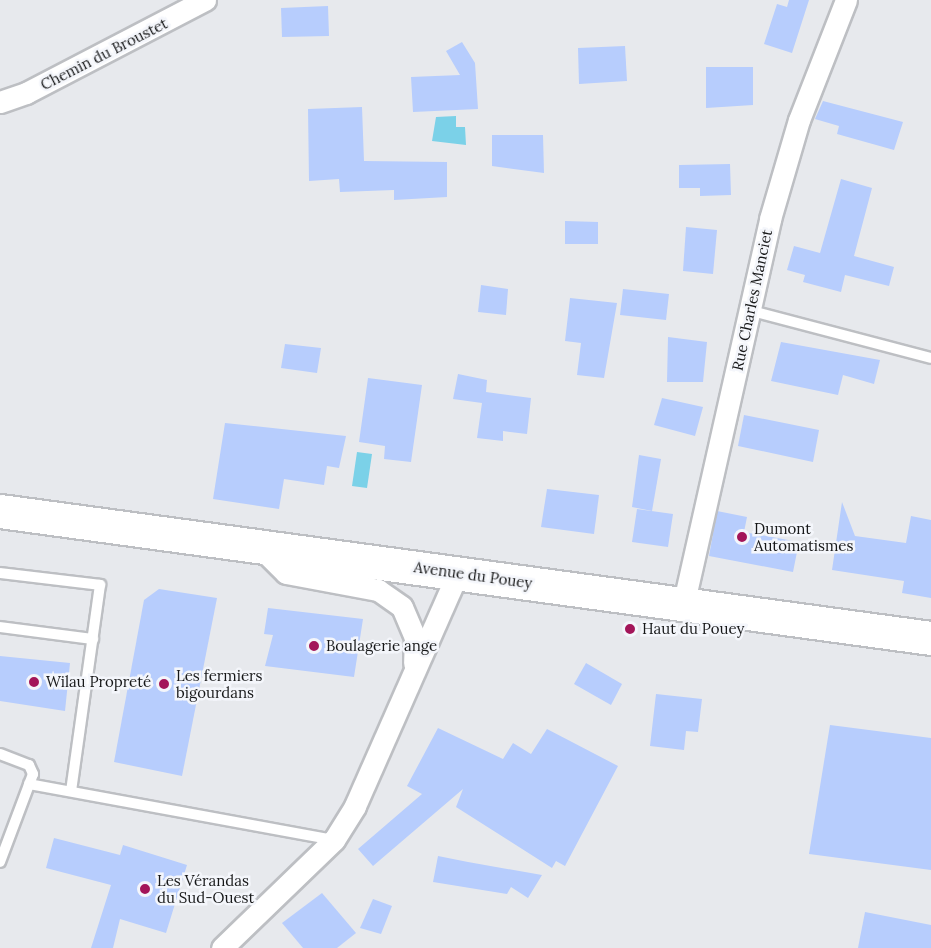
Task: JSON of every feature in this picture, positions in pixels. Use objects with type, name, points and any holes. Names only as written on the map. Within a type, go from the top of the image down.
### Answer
[{"type":"main road","name":"Avenue du Pouey","points":[[8,512],[458,572],[683,606],[931,638]]},
{"type":"street","name":"Chemin du Broustet","points":[[0,102],[26,93],[205,0]]},
{"type":"street","name":"Rue Charles Manciet","points":[[683,606],[752,310],[770,219],[799,120],[846,0]]},
{"type":"street","points":[[258,545],[286,573],[378,590],[402,607],[415,637],[414,671]]},
{"type":"street","points":[[222,948],[334,840],[355,806],[458,572]]},
{"type":"lane","points":[[752,310],[931,358]]},
{"type":"lane","points":[[0,573],[100,585],[71,791]]},
{"type":"lane","points":[[0,627],[93,639]]},
{"type":"lane","points":[[0,754],[33,768],[0,862]]},
{"type":"lane","points":[[29,784],[334,840]]},
{"type":"water","points":[[456,116],[456,127],[465,127],[466,145],[432,141],[436,117]]},
{"type":"water","points":[[357,452],[372,454],[367,488],[352,486]]},
{"type":"building","points":[[789,0],[809,0],[792,53],[764,44],[777,4],[787,7]]},
{"type":"building","points":[[328,6],[329,36],[282,37],[281,8]]},
{"type":"building","points":[[462,42],[475,63],[478,109],[413,112],[411,77],[460,75],[446,51]]},
{"type":"building","points":[[625,46],[627,81],[579,84],[578,48]]},
{"type":"building","points":[[706,67],[753,67],[753,105],[706,108]]},
{"type":"building","points":[[823,101],[903,122],[894,150],[837,134],[839,126],[815,119]]},
{"type":"building","points":[[362,107],[364,161],[447,162],[447,197],[394,200],[394,190],[340,192],[339,179],[309,181],[308,109]]},
{"type":"building","points":[[492,135],[543,135],[544,173],[492,166]]},
{"type":"building","points":[[730,164],[731,195],[700,196],[700,188],[679,188],[679,165]]},
{"type":"building","points":[[841,179],[872,188],[854,256],[894,267],[889,286],[845,275],[841,292],[803,282],[805,275],[787,270],[794,246],[820,253]]},
{"type":"building","points":[[565,221],[598,222],[598,244],[565,244]]},
{"type":"building","points":[[686,227],[717,230],[713,274],[683,271]]},
{"type":"building","points":[[481,285],[508,289],[506,315],[478,312]]},
{"type":"building","points":[[623,289],[669,294],[666,320],[620,315]]},
{"type":"building","points":[[570,298],[617,303],[604,378],[577,375],[581,343],[565,341]]},
{"type":"building","points":[[668,337],[707,342],[703,382],[667,382]]},
{"type":"building","points":[[781,342],[880,360],[874,384],[843,375],[838,395],[771,381]]},
{"type":"building","points":[[285,344],[321,348],[317,373],[281,368]]},
{"type":"building","points":[[458,374],[487,380],[486,392],[531,398],[527,434],[503,431],[503,441],[477,438],[482,403],[453,399]]},
{"type":"building","points":[[368,378],[422,385],[411,462],[384,459],[385,446],[359,442]]},
{"type":"building","points":[[662,398],[703,407],[695,436],[654,425]]},
{"type":"building","points":[[744,415],[819,430],[813,462],[738,446]]},
{"type":"building","points":[[225,423],[346,436],[339,468],[327,466],[324,485],[284,479],[279,509],[213,499]]},
{"type":"building","points":[[639,455],[661,459],[652,511],[632,507]]},
{"type":"building","points":[[547,489],[599,495],[594,534],[541,527]]},
{"type":"building","points":[[842,502],[855,536],[906,543],[911,516],[931,520],[931,598],[902,593],[904,581],[832,570]]},
{"type":"building","points":[[637,509],[673,514],[668,547],[632,542]]},
{"type":"building","name":"Dumont Automatismes","points":[[717,511],[747,517],[744,532],[799,542],[793,572],[709,556]]},
{"type":"building","name":"Les fermiers bigourdans","points":[[159,589],[217,598],[182,776],[114,762],[144,600]]},
{"type":"building","name":"Boulagerie ange","points":[[268,608],[363,619],[354,677],[265,666],[273,635],[264,634]]},
{"type":"building","name":"Wilau Propreté","points":[[0,656],[70,663],[65,711],[0,701]]},
{"type":"building","points":[[586,663],[622,684],[611,705],[574,684]]},
{"type":"building","points":[[656,694],[702,699],[698,732],[686,731],[684,750],[650,746]]},
{"type":"building","points":[[830,725],[931,738],[931,870],[809,854]]},
{"type":"building","points":[[438,728],[503,759],[513,743],[531,754],[547,729],[618,766],[565,866],[556,861],[552,868],[456,807],[463,789],[373,866],[358,849],[422,794],[407,786]]},
{"type":"building","name":"Les Vérandas du Sud-Ouest","points":[[54,838],[120,855],[123,845],[187,865],[166,933],[120,919],[113,948],[91,948],[111,885],[46,868]]},
{"type":"building","points":[[438,856],[542,875],[528,898],[511,887],[507,894],[433,882]]},
{"type":"building","points":[[322,893],[356,933],[337,948],[303,948],[282,923]]},
{"type":"building","points":[[373,899],[392,906],[381,934],[360,928]]},
{"type":"building","points":[[865,912],[931,925],[931,948],[858,948]]},
{"type":"place","name":"Dumont Automatismes","points":[[742,537]]},
{"type":"place","name":"Haut du Pouey","points":[[630,629]]},
{"type":"place","name":"Boulagerie ange","points":[[314,646]]},
{"type":"place","name":"Wilau Propreté","points":[[34,682]]},
{"type":"place","name":"Les fermiers bigourdans","points":[[164,684]]},
{"type":"place","name":"Les Vérandas du Sud-Ouest","points":[[145,889]]}]
